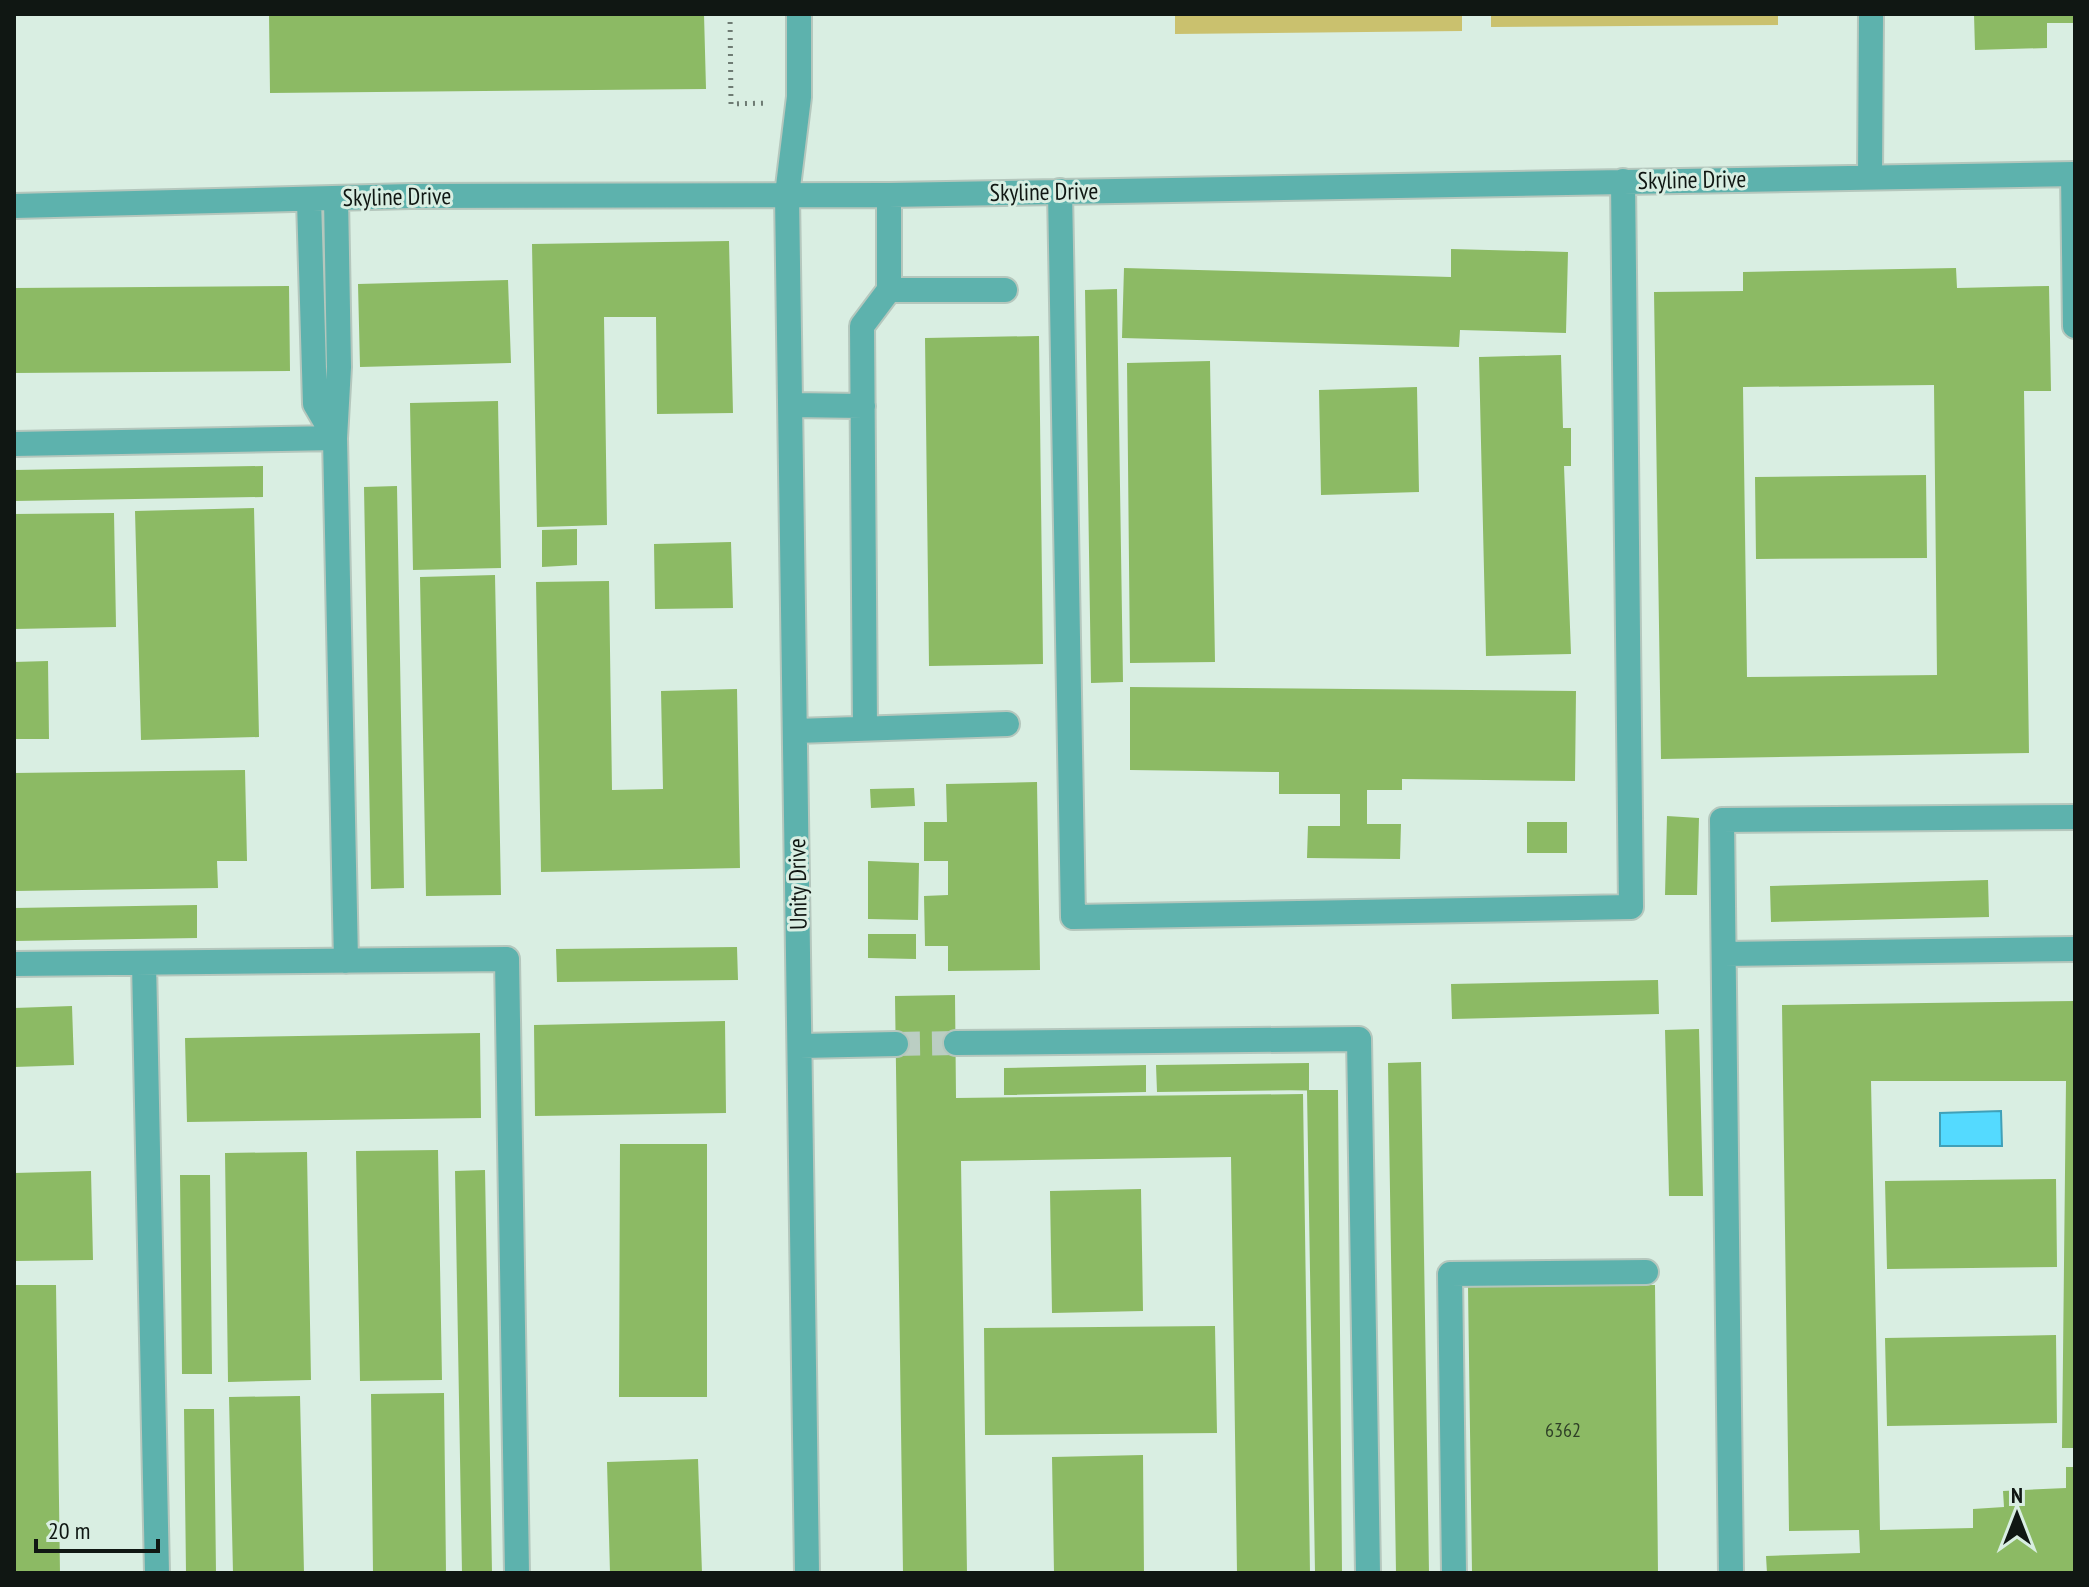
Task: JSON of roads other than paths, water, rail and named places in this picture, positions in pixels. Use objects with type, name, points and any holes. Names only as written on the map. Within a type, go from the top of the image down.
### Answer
[{"type":"street","name":"Unity Drive","points":[[799,14],[799,97],[787,195],[807,1573]]},
{"type":"street","points":[[1870,177],[1871,14]]},
{"type":"street","name":"Skyline Drive","points":[[14,206],[336,198],[889,195],[2074,174]]},
{"type":"street","points":[[2074,174],[2075,326]]},
{"type":"street","points":[[1060,191],[1073,917],[1631,907],[1623,181]]},
{"type":"street","points":[[865,728],[862,326],[889,290],[889,195]]},
{"type":"street","points":[[336,198],[339,367],[335,438],[346,961]]},
{"type":"street","points":[[309,200],[315,404],[335,438]]},
{"type":"street","points":[[889,290],[1005,290]]},
{"type":"street","points":[[791,405],[863,406]]},
{"type":"street","points":[[14,444],[335,438]]},
{"type":"street","points":[[796,731],[1007,724]]},
{"type":"street","points":[[1731,1573],[1722,820],[2075,817]]},
{"type":"street","points":[[1724,954],[2075,949]]},
{"type":"street","points":[[14,964],[507,959],[517,1573]]},
{"type":"street","points":[[144,963],[157,1573]]},
{"type":"street","points":[[956,1043],[1359,1039],[1368,1573]]},
{"type":"street","points":[[800,1046],[896,1044]]},
{"type":"street","points":[[1454,1573],[1450,1274],[1646,1272]]},
{"type":"water","points":[[2001,1111],[2002,1146],[1940,1146],[1940,1113]]},
{"type":"tunnel","points":[[896,1044],[956,1043]]}]
